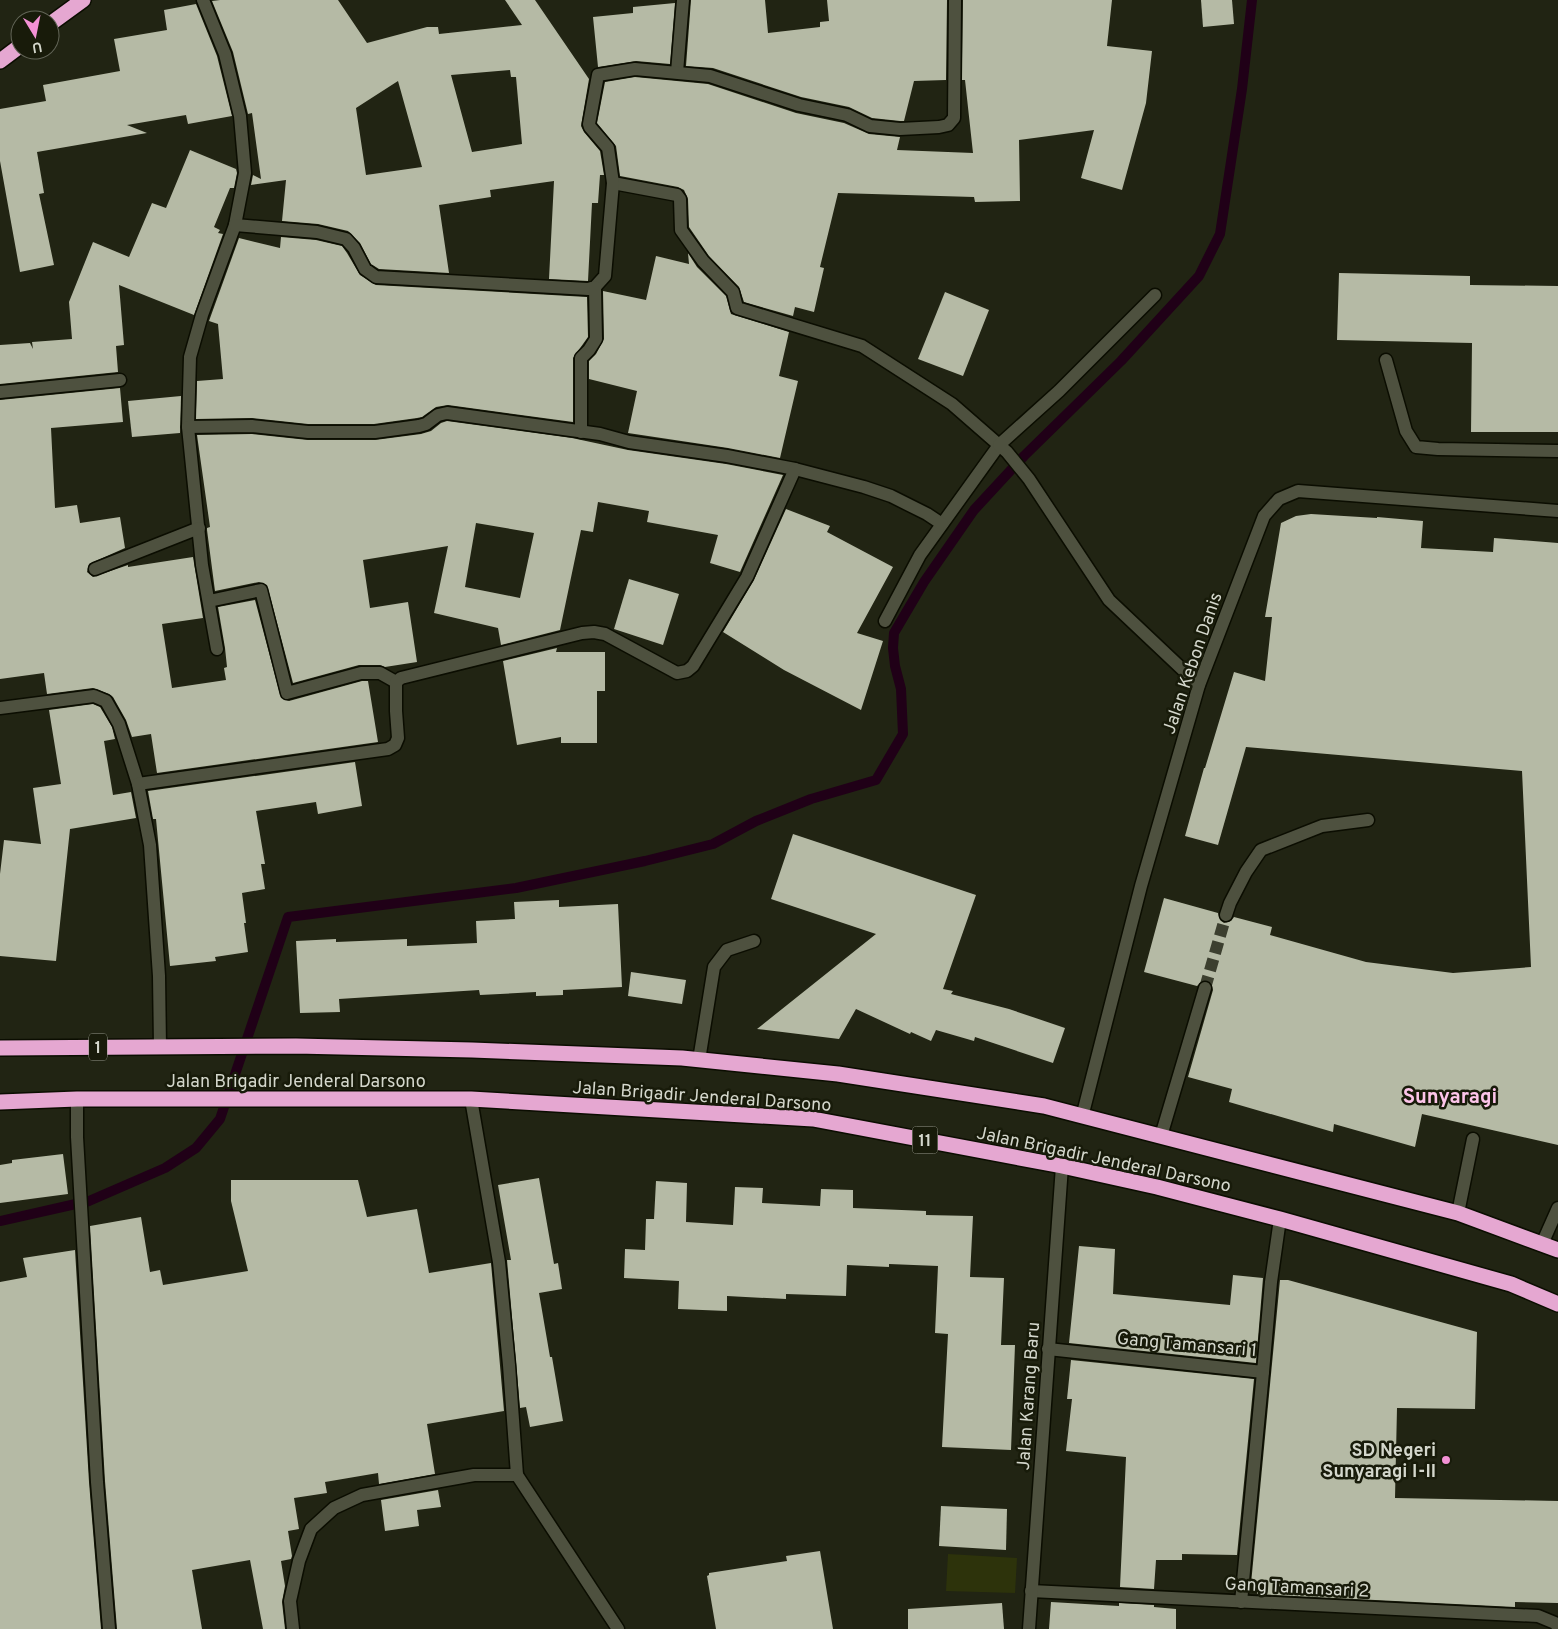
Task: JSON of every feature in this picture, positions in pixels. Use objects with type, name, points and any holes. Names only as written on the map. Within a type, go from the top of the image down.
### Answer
[{"type":"highway","points":[[60,17],[83,0]]},
{"type":"highway","name":"Jalan Brigadir Jenderal Darsono","points":[[0,1048],[296,1046],[502,1051],[699,1060],[838,1074],[1044,1106],[1458,1213],[1558,1250]]},
{"type":"highway","name":"Jalan Brigadir Jenderal Darsono","points":[[0,1102],[77,1099],[471,1099],[813,1119],[1062,1166],[1157,1187],[1280,1219],[1511,1284],[1558,1304]]},
{"type":"street","points":[[203,0],[225,54],[240,116],[245,173],[236,225],[202,315],[190,357],[188,427],[200,528],[202,565],[217,649]]},
{"type":"street","points":[[677,72],[682,0]]},
{"type":"street","points":[[236,225],[316,232],[346,239],[354,248],[365,269],[376,277],[588,289],[595,287],[605,276],[613,182],[608,148],[589,124],[598,75],[635,69],[710,76],[798,105],[847,115],[870,126],[900,129],[939,127],[948,124],[954,118],[955,0]]},
{"type":"street","points":[[613,182],[678,196],[680,199],[682,230],[703,261],[733,292],[737,308],[862,346],[952,404],[1003,449],[1029,479],[1109,600],[1199,685]]},
{"type":"street","points":[[581,432],[581,358],[596,340],[595,287]]},
{"type":"street","points":[[885,620],[920,555],[942,524],[1003,449],[1154,295]]},
{"type":"street","points":[[1386,360],[1406,431],[1416,446],[1438,449],[1558,451]]},
{"type":"street","points":[[0,392],[120,380]]},
{"type":"street","points":[[188,427],[252,426],[308,432],[375,432],[419,426],[426,424],[438,415],[447,413],[600,434],[629,442],[727,456],[795,469],[891,496],[927,514],[942,524]]},
{"type":"street","points":[[396,682],[407,676],[582,633],[594,632],[605,634],[677,673],[687,671],[693,666],[747,577],[795,469]]},
{"type":"street","name":"Jalan Kebon Danis","points":[[1082,1117],[1141,886],[1199,685],[1264,516],[1279,499],[1298,490],[1558,511]]},
{"type":"street","points":[[95,570],[200,528]]},
{"type":"street","points":[[209,601],[261,590],[287,693],[361,673],[380,673],[396,682]]},
{"type":"street","points":[[138,784],[388,749],[395,745],[398,738],[396,682]]},
{"type":"street","points":[[0,708],[94,696],[106,701],[119,724],[138,784],[150,845],[159,976],[160,1046]]},
{"type":"street","points":[[1226,915],[1246,872],[1261,850],[1322,826],[1368,820]]},
{"type":"street","points":[[699,1060],[714,968],[727,950],[754,941]]},
{"type":"street","points":[[1162,1136],[1205,988]]},
{"type":"street","points":[[77,1099],[97,1482],[109,1629]]},
{"type":"street","points":[[471,1099],[499,1262],[517,1475],[618,1629]]},
{"type":"street","points":[[1458,1213],[1473,1139]]},
{"type":"street","name":"Jalan Karang Baru","points":[[1029,1629],[1062,1166]]},
{"type":"street","points":[[1542,1244],[1558,1208]]},
{"type":"street","name":"Gang Tamansari 1","points":[[1048,1349],[1263,1372],[1271,1282],[1280,1219]]},
{"type":"street","points":[[1240,1602],[1263,1372]]},
{"type":"street","points":[[293,1629],[290,1601],[299,1560],[310,1529],[334,1508],[362,1495],[371,1493],[474,1475],[517,1475]]},
{"type":"street","name":"Gang Tamansari 2","points":[[1031,1591],[1538,1616],[1555,1623],[1558,1627]]},
{"type":"green space","points":[[948,1554],[1017,1558],[1015,1593],[946,1591]]},
{"type":"building","points":[[338,0],[367,43],[427,27],[438,27],[439,34],[522,25],[505,0],[535,0],[589,79],[581,126],[600,151],[604,175],[600,175],[598,203],[592,203],[588,281],[549,279],[554,181],[490,190],[491,197],[439,205],[449,273],[379,269],[371,264],[360,243],[348,231],[318,224],[282,221],[286,180],[251,185],[253,175],[261,179],[252,113],[248,114],[233,52],[212,1]],"holes":[[[510,70],[511,77],[516,77],[522,144],[472,152],[451,75]],[[398,81],[422,167],[366,175],[356,108]]]},
{"type":"building","points":[[691,0],[765,0],[768,33],[820,27],[820,22],[829,21],[827,0],[947,0],[946,80],[914,81],[904,121],[900,121],[872,118],[849,107],[801,97],[713,68],[686,66]]},
{"type":"building","points":[[963,0],[1112,0],[1107,46],[1152,51],[1146,103],[1122,190],[1081,178],[1094,130],[1019,140],[1020,201],[975,202],[974,197],[838,193],[820,267],[824,268],[814,312],[795,307],[793,316],[744,302],[739,287],[709,256],[689,227],[688,199],[684,190],[678,187],[620,176],[616,146],[597,123],[605,82],[635,77],[708,84],[796,113],[844,123],[869,134],[900,137],[897,150],[973,153],[965,80],[962,80]]},
{"type":"building","points":[[1201,0],[1232,0],[1234,24],[1203,27]]},
{"type":"building","points":[[675,3],[670,64],[636,61],[598,67],[593,17],[633,13],[633,7]]},
{"type":"building","points":[[196,4],[217,56],[232,116],[188,124],[186,115],[127,125],[147,133],[37,152],[44,193],[39,194],[54,265],[20,272],[0,161],[0,109],[46,101],[43,85],[120,71],[114,39],[167,30],[164,10]]},
{"type":"building","points":[[190,150],[236,169],[237,173],[234,188],[230,188],[214,227],[220,230],[218,233],[223,234],[194,315],[119,285],[124,345],[116,346],[118,372],[0,384],[0,345],[30,343],[33,349],[32,342],[72,339],[69,302],[93,242],[129,257],[152,203],[166,208]]},
{"type":"building","points":[[281,237],[316,240],[342,246],[360,275],[376,285],[587,297],[588,337],[573,358],[573,422],[448,405],[436,407],[422,417],[374,424],[308,424],[252,418],[196,419],[197,381],[223,379],[218,324],[209,321],[239,238],[280,248]]},
{"type":"building","points":[[688,253],[697,267],[726,296],[731,314],[789,332],[779,376],[798,381],[780,458],[628,433],[637,391],[589,379],[589,361],[596,354],[604,339],[603,291],[646,300],[656,256],[689,264]]},
{"type":"building","points":[[1339,273],[1470,276],[1470,285],[1558,286],[1558,432],[1471,432],[1472,343],[1337,340]]},
{"type":"building","points":[[945,292],[989,310],[963,376],[918,359]]},
{"type":"building","points":[[120,388],[123,422],[51,428],[55,508],[77,505],[80,523],[120,517],[125,548],[89,564],[87,572],[93,577],[128,565],[128,567],[193,557],[203,618],[162,624],[172,688],[226,680],[224,668],[227,667],[225,648],[218,607],[255,600],[281,698],[289,701],[368,681],[378,742],[157,773],[151,734],[132,737],[126,720],[113,697],[109,694],[93,688],[47,694],[44,673],[0,679],[0,400]]},
{"type":"building","points":[[181,396],[180,433],[132,437],[128,401]]},
{"type":"building","points":[[447,421],[572,438],[628,450],[726,464],[783,475],[740,572],[710,563],[718,535],[647,522],[649,511],[598,502],[593,532],[581,530],[560,630],[501,645],[498,628],[434,613],[448,546],[363,560],[370,608],[408,602],[417,662],[385,667],[380,665],[359,665],[293,683],[267,585],[259,582],[215,591],[207,530],[210,527],[197,435],[252,434],[308,440],[375,440],[421,434],[431,431]],"holes":[[[476,523],[534,533],[520,598],[465,587]]]},
{"type":"building","points":[[786,509],[830,526],[827,532],[893,567],[857,633],[883,641],[861,710],[784,670],[723,632],[754,580]]},
{"type":"building","points":[[1311,514],[1423,521],[1421,548],[1493,552],[1494,538],[1558,543],[1558,1145],[1422,1114],[1415,1147],[1334,1124],[1333,1132],[1229,1102],[1232,1089],[1188,1077],[1213,990],[1211,983],[1204,980],[1197,986],[1144,972],[1164,898],[1218,913],[1220,920],[1224,923],[1231,921],[1234,917],[1272,927],[1270,935],[1366,962],[1453,973],[1531,967],[1522,771],[1246,747],[1218,845],[1185,836],[1234,672],[1265,681],[1272,617],[1265,617],[1281,523],[1296,516]]},
{"type":"building","points":[[629,579],[679,594],[663,645],[614,629]]},
{"type":"building","points":[[557,648],[556,652],[605,652],[605,691],[597,691],[597,743],[561,743],[561,737],[517,745],[503,661]]},
{"type":"building","points":[[93,704],[100,707],[112,727],[115,739],[104,741],[113,795],[131,792],[136,818],[70,829],[56,961],[0,956],[0,874],[4,840],[41,844],[33,788],[61,784],[49,710]]},
{"type":"building","points":[[355,762],[362,806],[318,814],[316,802],[256,811],[265,864],[261,864],[265,889],[242,893],[248,952],[215,957],[216,961],[170,966],[156,819],[153,819],[148,791]]},
{"type":"building","points":[[793,834],[976,895],[943,989],[953,991],[951,994],[1009,1009],[1065,1028],[1053,1063],[975,1037],[974,1041],[936,1030],[931,1041],[911,1032],[910,1034],[856,1009],[839,1039],[757,1029],[876,934],[771,899]]},
{"type":"building","points":[[559,900],[559,907],[618,904],[622,987],[563,990],[563,995],[536,996],[536,992],[480,995],[479,990],[339,999],[340,1012],[300,1013],[296,941],[336,939],[336,942],[407,939],[407,946],[477,943],[476,921],[515,919],[514,902]]},
{"type":"building","points":[[631,972],[686,980],[682,1004],[628,996]]},
{"type":"building","points":[[63,1154],[68,1194],[0,1203],[0,1165],[12,1163],[12,1160]]},
{"type":"building","points":[[539,1178],[554,1264],[558,1263],[562,1289],[539,1293],[563,1421],[530,1427],[526,1407],[520,1408],[507,1260],[511,1260],[498,1185]]},
{"type":"building","points":[[231,1180],[358,1180],[367,1217],[417,1209],[429,1273],[491,1263],[504,1411],[427,1424],[435,1474],[379,1484],[378,1473],[325,1482],[327,1493],[294,1498],[299,1529],[288,1531],[292,1556],[291,1559],[281,1561],[285,1586],[282,1602],[285,1629],[263,1629],[250,1560],[192,1570],[202,1629],[117,1629],[105,1481],[90,1226],[141,1217],[150,1272],[160,1270],[163,1285],[248,1271],[231,1201]]},
{"type":"building","points":[[656,1181],[687,1183],[686,1222],[733,1225],[735,1187],[763,1188],[762,1203],[820,1206],[821,1189],[853,1190],[853,1208],[926,1211],[926,1215],[973,1216],[970,1277],[1004,1278],[1001,1345],[1015,1345],[1011,1450],[942,1447],[948,1334],[935,1333],[938,1266],[889,1264],[889,1267],[847,1265],[846,1296],[786,1294],[786,1299],[727,1296],[727,1311],[678,1309],[679,1281],[624,1278],[625,1249],[645,1250],[646,1219],[654,1219]]},
{"type":"building","points":[[1079,1246],[1115,1249],[1113,1294],[1230,1305],[1233,1275],[1263,1278],[1256,1363],[1069,1343]]},
{"type":"building","points":[[75,1250],[89,1482],[101,1629],[0,1629],[0,1282],[27,1277],[23,1258]]},
{"type":"building","points":[[1280,1280],[1288,1280],[1477,1332],[1475,1409],[1397,1408],[1395,1498],[1558,1501],[1558,1603],[1515,1602],[1515,1607],[1257,1594],[1258,1585],[1251,1584]]},
{"type":"building","points":[[1071,1360],[1254,1379],[1237,1555],[1182,1554],[1182,1560],[1156,1560],[1154,1589],[1120,1587],[1126,1457],[1066,1451],[1072,1399],[1067,1399]]},
{"type":"building","points":[[438,1490],[441,1507],[417,1510],[419,1526],[385,1531],[381,1500]]},
{"type":"building","points":[[941,1506],[1007,1509],[1006,1550],[939,1546]]},
{"type":"building","points":[[820,1551],[833,1629],[716,1629],[707,1576],[709,1573],[787,1561],[786,1556]]},
{"type":"building","points":[[1051,1602],[1119,1606],[1119,1603],[1154,1605],[1154,1607],[1176,1609],[1176,1629],[1049,1629]]},
{"type":"building","points":[[1002,1603],[1004,1629],[908,1629],[908,1609]]},
{"type":"waterway","points":[[0,1221],[89,1201],[165,1168],[196,1148],[220,1119],[288,917],[516,888],[645,861],[713,844],[756,821],[811,799],[876,780],[903,734],[901,689],[893,648],[894,633],[924,582],[974,510],[1024,456],[1121,361],[1199,276],[1220,234],[1242,89],[1252,0]]},
{"type":"tunnel","points":[[1205,988],[1226,915]]},
{"type":"place","name":"SD Negeri Sunyaragi I-II","points":[[1446,1460]]},
{"type":"district","name":"Sunyaragi","points":[[1450,1096]]}]
